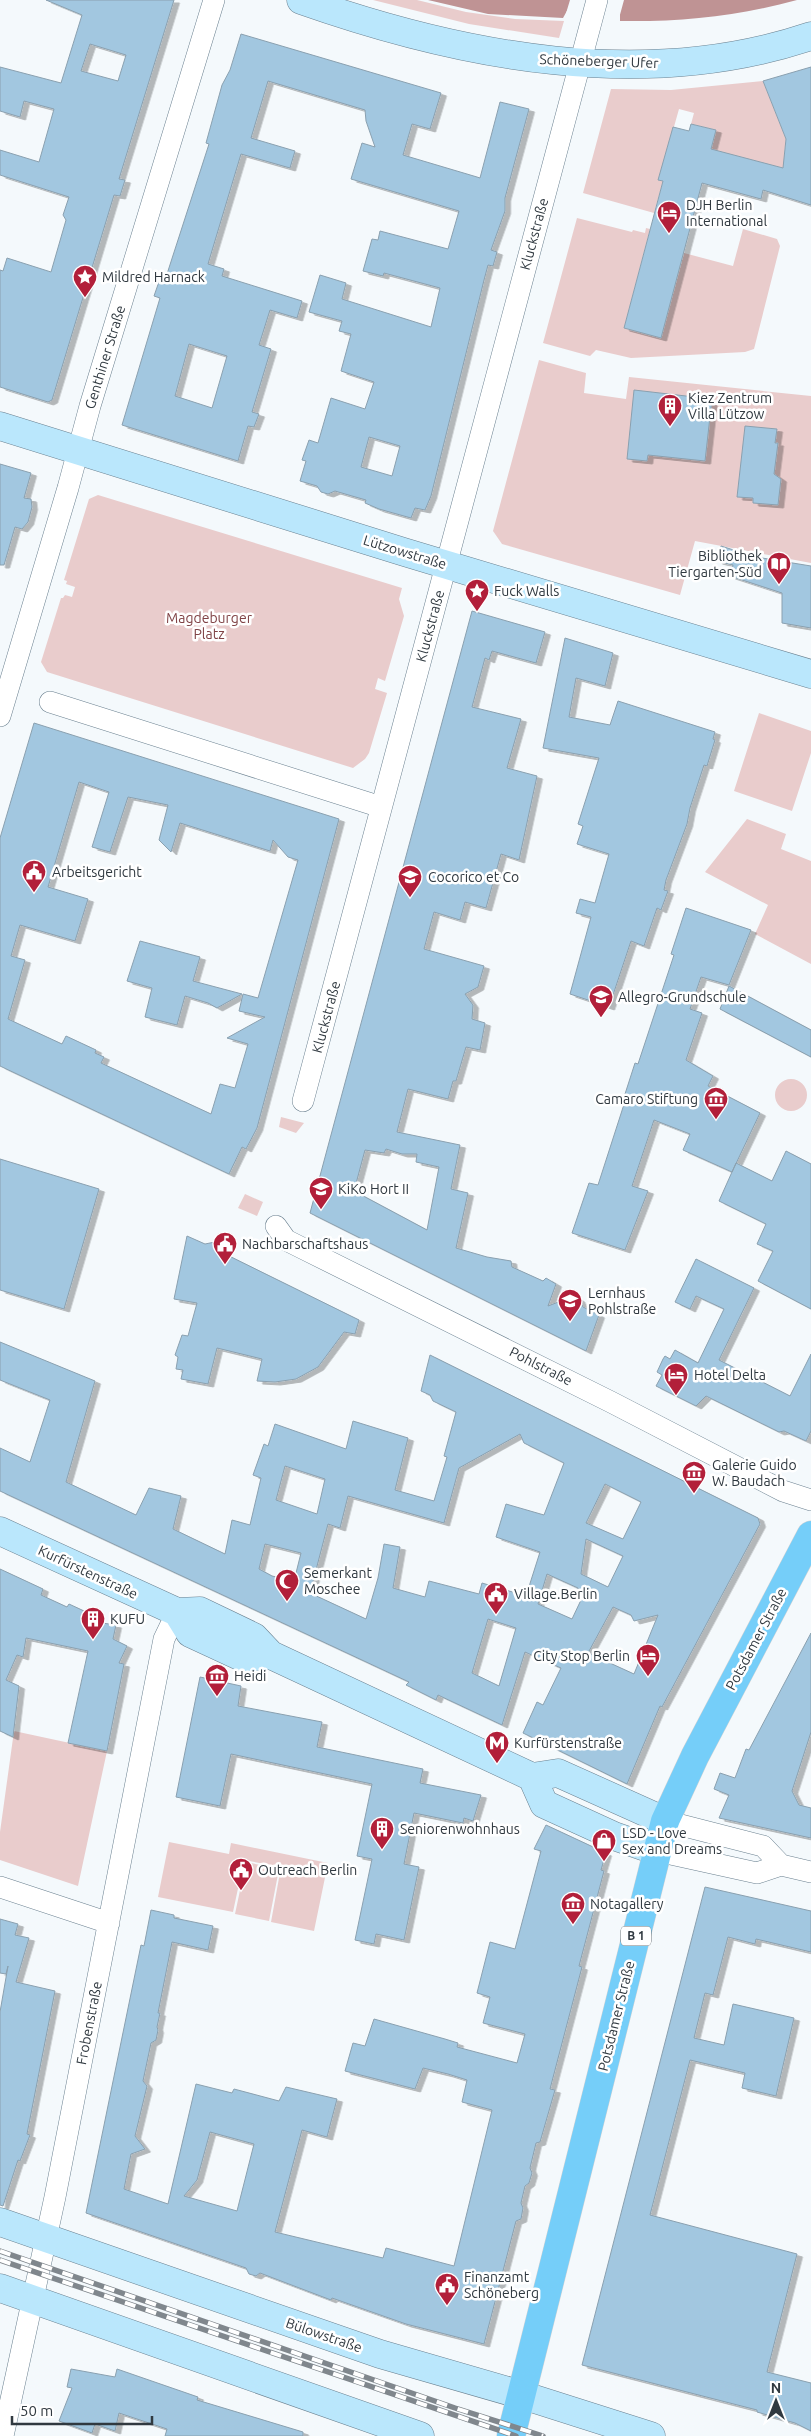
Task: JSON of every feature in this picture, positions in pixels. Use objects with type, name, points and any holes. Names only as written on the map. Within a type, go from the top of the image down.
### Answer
[{"type":"main road","name":"Potsdamer Straße","points":[[511,2436],[665,1821],[700,1746],[811,1535]]},
{"type":"street","name":"Genthiner Straße","points":[[0,716],[214,0]]},
{"type":"street","name":"Schöneberger Ufer","points":[[301,0],[350,18],[435,38],[541,60],[579,63],[686,63],[721,59],[775,48],[811,36]]},
{"type":"street","name":"Kluckstraße","points":[[303,1101],[597,0]]},
{"type":"street","name":"Lützowstraße","points":[[0,426],[446,564],[811,674]]},
{"type":"street","points":[[50,702],[381,807]]},
{"type":"street","name":"Pohlstraße","points":[[276,1226],[286,1240],[611,1402],[784,1491],[811,1500]]},
{"type":"street","name":"Kurfürstenstraße","points":[[0,1531],[177,1612]]},
{"type":"street","points":[[177,1612],[190,1633],[244,1658],[271,1655],[532,1777],[558,1773],[665,1821],[763,1846],[781,1865]]},
{"type":"street","name":"Frobenstraße","points":[[3,2436],[46,2238],[164,1639],[177,1612]]},
{"type":"street","points":[[532,1777],[544,1804],[614,1836],[657,1851],[757,1873],[781,1865],[811,1872]]},
{"type":"street","points":[[0,1887],[108,1923]]},
{"type":"street","name":"Bülowstraße","points":[[0,2222],[380,2354],[522,2395],[651,2436]]},
{"type":"street","points":[[0,2288],[420,2436]]},
{"type":"green space","points":[[373,0],[417,0],[466,12],[515,19],[564,21],[559,38],[469,24]]},
{"type":"green space","points":[[763,81],[786,139],[784,155],[787,156],[783,168],[736,156],[710,154],[716,130],[691,124],[694,113],[679,109],[659,180],[663,181],[654,213],[583,193],[611,89],[671,90]]},
{"type":"green space","points":[[577,218],[632,232],[633,230],[645,233],[646,228],[650,229],[624,328],[661,338],[684,253],[733,266],[743,229],[777,239],[780,246],[754,349],[745,352],[631,358],[596,350],[590,356],[543,343]]},
{"type":"green space","points":[[539,360],[586,373],[584,393],[626,399],[629,377],[811,396],[811,563],[695,541],[680,595],[502,544],[493,531]]},
{"type":"green space","name":"Magdeburger Platz","points":[[98,495],[402,588],[399,599],[404,616],[385,681],[378,678],[375,689],[387,693],[369,753],[365,759],[353,768],[47,672],[41,662],[61,598],[65,595],[72,597],[75,587],[66,584],[67,581],[64,580],[89,499]]},
{"type":"green space","points":[[759,713],[811,731],[811,753],[792,811],[734,791]]},
{"type":"green space","points":[[747,819],[786,834],[781,849],[811,861],[811,964],[755,934],[768,905],[705,872]]},
{"type":"green space","points":[[791,1079],[797,1080],[802,1084],[806,1089],[806,1101],[802,1106],[797,1110],[791,1111],[785,1110],[780,1106],[776,1101],[775,1095],[776,1089],[780,1084],[785,1080]]},
{"type":"green space","points":[[281,1117],[304,1123],[296,1133],[279,1127]]},
{"type":"green space","points":[[245,1194],[263,1202],[257,1216],[238,1208]]},
{"type":"green space","points":[[14,1731],[107,1751],[78,1886],[0,1860],[0,1832]]},
{"type":"green space","points":[[169,1842],[229,1854],[231,1843],[328,1863],[314,1931],[271,1922],[281,1867],[244,1860],[233,1912],[158,1897]]},
{"type":"green space","points":[[246,1862],[279,1869],[269,1921],[235,1914]]},
{"type":"shaded area","points":[[428,0],[797,0],[775,6],[709,17],[620,21],[620,13],[568,9],[563,18],[488,14]]},
{"type":"pier","points":[[570,0],[624,0],[618,22],[618,15],[569,12],[564,20]]},
{"type":"building","points":[[46,0],[174,0],[119,179],[125,180],[120,196],[114,195],[52,400],[48,402],[0,387],[0,270],[3,271],[7,258],[51,272],[66,220],[63,215],[69,197],[0,175],[0,150],[39,162],[54,109],[24,101],[20,117],[0,111],[0,67],[61,83],[82,15]],"holes":[[[90,44],[126,55],[118,81],[81,71]]]},
{"type":"building","points":[[241,34],[441,93],[430,129],[412,124],[403,155],[480,178],[500,102],[529,109],[505,198],[505,211],[491,250],[497,252],[493,266],[488,265],[431,496],[425,510],[415,508],[411,518],[379,509],[365,503],[366,500],[335,491],[328,494],[321,492],[317,486],[300,481],[306,461],[302,460],[309,440],[318,443],[331,398],[365,409],[374,382],[341,371],[351,334],[339,331],[342,321],[309,312],[320,275],[346,283],[342,299],[431,327],[440,288],[384,273],[383,276],[363,271],[372,239],[378,240],[380,231],[448,249],[459,211],[351,179],[362,143],[375,147],[366,121],[365,110],[268,81],[251,138],[295,151],[290,168],[241,154],[208,264],[224,269],[222,276],[302,301],[297,318],[270,310],[259,345],[271,349],[252,412],[259,414],[254,427],[248,426],[238,461],[122,425],[160,298],[154,296],[162,273],[167,274],[209,144],[206,143],[222,85],[230,70]],"holes":[[[189,344],[227,356],[212,408],[175,396]],[[369,437],[400,446],[392,476],[361,467]]]},
{"type":"building","name":"DJH Berlin International","points":[[811,67],[811,205],[763,190],[761,199],[702,183],[661,338],[624,328],[663,181],[658,180],[673,127],[689,131],[691,124],[716,130],[711,149],[783,168],[786,139],[763,81]]},
{"type":"building","name":"Kiez Zentrum Villa Lützow","points":[[634,390],[712,399],[705,461],[648,455],[647,461],[627,459]]},
{"type":"building","points":[[745,426],[777,429],[775,443],[778,443],[774,474],[781,479],[778,505],[753,503],[753,498],[737,497]]},
{"type":"building","points":[[0,464],[31,473],[24,498],[31,499],[32,507],[28,522],[22,529],[15,527],[4,565],[0,565]]},
{"type":"building","points":[[721,546],[756,557],[811,566],[811,628],[782,623],[782,593],[730,576],[733,565],[717,561]]},
{"type":"building","points":[[472,611],[545,632],[536,663],[492,651],[489,660],[485,658],[472,707],[521,719],[507,768],[537,776],[519,860],[501,854],[486,908],[465,902],[460,920],[434,912],[424,949],[484,966],[478,987],[465,994],[473,1005],[472,1019],[485,1023],[480,1050],[466,1047],[456,1081],[453,1081],[448,1099],[408,1089],[397,1132],[460,1145],[451,1189],[468,1193],[456,1248],[487,1257],[511,1261],[512,1267],[543,1281],[546,1278],[556,1284],[548,1306],[574,1296],[579,1299],[583,1307],[599,1315],[586,1351],[310,1213]],"holes":[[[386,1149],[402,1154],[417,1154],[416,1162],[439,1167],[427,1230],[354,1191],[365,1150],[384,1153]]]},
{"type":"building","points":[[565,638],[613,653],[605,686],[576,678],[569,717],[610,725],[618,701],[715,732],[713,739],[715,740],[707,766],[704,765],[690,808],[687,824],[666,880],[664,890],[668,891],[661,910],[657,908],[644,946],[631,941],[609,1007],[570,994],[591,917],[576,913],[580,899],[595,903],[609,854],[577,844],[583,826],[578,824],[599,758],[543,748]]},
{"type":"building","points":[[34,723],[339,819],[257,1128],[246,1149],[242,1147],[229,1174],[0,1066],[0,838]],"holes":[[[79,782],[109,792],[92,847],[110,852],[128,797],[168,805],[159,840],[171,852],[180,823],[270,851],[273,840],[288,857],[298,860],[258,998],[243,994],[239,1011],[265,1017],[227,1038],[248,1044],[235,1088],[220,1084],[211,1114],[101,1063],[104,1057],[95,1053],[96,1050],[66,1036],[62,1044],[8,1019],[25,960],[11,956],[20,925],[75,941],[88,899],[48,887]]]},
{"type":"building","points":[[686,908],[751,930],[729,985],[701,977],[690,1009],[702,1013],[686,1060],[713,1076],[708,1086],[760,1113],[732,1172],[683,1150],[690,1134],[654,1120],[632,1186],[648,1191],[625,1250],[572,1233],[589,1183],[598,1185],[627,1095],[625,1094],[635,1063],[638,1064],[674,955],[671,954]]},
{"type":"building","points":[[140,941],[200,957],[193,981],[242,994],[217,1008],[208,1003],[185,996],[177,1025],[145,1017],[152,988],[127,981]]},
{"type":"building","points":[[729,986],[811,1030],[811,1057],[720,1009]]},
{"type":"building","points":[[786,1151],[811,1164],[811,1309],[758,1281],[773,1251],[757,1244],[766,1224],[719,1201],[736,1163],[772,1181]]},
{"type":"building","points":[[0,1159],[99,1189],[64,1309],[0,1290]]},
{"type":"building","points":[[187,1236],[205,1244],[215,1242],[219,1251],[359,1320],[355,1334],[344,1332],[318,1367],[296,1379],[275,1382],[257,1381],[262,1359],[217,1348],[208,1384],[181,1379],[183,1370],[176,1369],[178,1357],[175,1355],[182,1335],[188,1336],[197,1303],[174,1299]]},
{"type":"building","points":[[696,1259],[754,1288],[719,1360],[790,1396],[811,1354],[811,1431],[806,1441],[784,1431],[779,1432],[706,1396],[696,1406],[656,1386],[662,1375],[657,1372],[663,1359],[665,1356],[670,1359],[675,1350],[698,1363],[724,1309],[696,1296],[690,1309],[675,1302]]},
{"type":"building","points":[[0,1342],[95,1381],[66,1482],[136,1515],[149,1488],[181,1496],[173,1529],[225,1554],[232,1520],[250,1525],[261,1478],[253,1475],[264,1444],[268,1446],[275,1424],[346,1449],[353,1421],[408,1438],[395,1490],[434,1501],[447,1457],[444,1456],[456,1412],[433,1401],[430,1395],[421,1391],[430,1355],[758,1518],[760,1524],[662,1707],[660,1706],[627,1784],[523,1733],[537,1702],[543,1705],[561,1668],[525,1652],[502,1725],[438,1695],[436,1700],[406,1685],[409,1682],[0,1491],[0,1448],[30,1462],[50,1400],[0,1380]],"holes":[[[520,1434],[524,1443],[564,1463],[544,1515],[506,1504],[496,1537],[540,1552],[526,1596],[482,1583],[479,1594],[429,1581],[425,1597],[393,1588],[400,1547],[384,1544],[378,1578],[366,1619],[310,1593],[328,1524],[340,1528],[348,1496],[444,1523],[459,1468]],[[285,1466],[325,1479],[317,1514],[276,1500]],[[605,1484],[641,1502],[623,1539],[586,1523]],[[586,1539],[623,1556],[608,1587],[581,1574]],[[265,1544],[301,1553],[294,1581],[272,1576],[259,1569]],[[547,1574],[578,1588],[581,1600],[572,1619],[538,1604]],[[613,1607],[631,1615],[634,1621],[658,1615],[634,1674],[588,1653]],[[488,1619],[516,1628],[499,1686],[472,1673]]]},
{"type":"building","points":[[0,1569],[43,1589],[41,1595],[67,1607],[69,1604],[97,1617],[95,1622],[116,1625],[113,1639],[127,1646],[119,1663],[124,1664],[107,1751],[68,1743],[88,1651],[26,1638],[23,1657],[17,1655],[6,1680],[19,1686],[13,1737],[0,1731]]},
{"type":"building","points":[[811,1633],[811,1732],[792,1791],[799,1805],[811,1808],[811,1838],[719,1818],[729,1795],[714,1789],[720,1773],[735,1778],[746,1749],[749,1750]]},
{"type":"building","points":[[200,1677],[241,1686],[238,1706],[322,1722],[317,1747],[423,1769],[420,1783],[481,1795],[473,1821],[464,1818],[463,1823],[414,1813],[404,1864],[419,1867],[404,1940],[376,1934],[374,1944],[355,1940],[372,1859],[357,1856],[372,1784],[231,1754],[220,1806],[176,1797]]},
{"type":"building","points":[[546,1825],[606,1853],[601,1870],[604,1871],[579,1966],[582,1967],[550,2089],[555,2090],[540,2142],[536,2143],[530,2168],[532,2173],[529,2183],[525,2186],[521,2203],[523,2208],[521,2219],[516,2221],[484,2344],[406,2324],[332,2298],[331,2300],[260,2273],[256,2276],[249,2274],[246,2268],[86,2213],[141,1945],[144,1946],[151,1910],[174,1915],[174,1918],[213,1926],[208,1950],[172,1942],[158,2013],[160,2013],[158,2030],[156,2040],[151,2043],[143,2081],[147,2086],[135,2136],[145,2149],[131,2154],[124,2189],[168,2204],[196,2084],[232,2093],[234,2089],[279,2101],[286,2087],[337,2099],[327,2137],[302,2130],[275,2232],[383,2258],[386,2248],[454,2266],[492,2110],[462,2102],[467,2080],[448,2074],[423,2068],[415,2089],[345,2071],[353,2043],[365,2046],[374,2019],[458,2043],[457,2047],[517,2063],[525,2034],[483,2023],[490,1997],[477,1993],[490,1942],[515,1949],[541,1851],[534,1849]],"holes":[[[210,2132],[254,2144],[237,2211],[184,2196],[197,2180]]]},
{"type":"building","points":[[705,1887],[811,1911],[811,1952],[756,1939],[755,1944],[728,1937],[713,1995],[705,1993],[694,2038],[724,2045],[733,2004],[794,2018],[776,2096],[742,2088],[745,2073],[690,2060],[650,2215],[797,2254],[767,2372],[811,2383],[811,2431],[795,2423],[757,2412],[757,2410],[582,2365]]},
{"type":"building","points":[[0,1919],[18,1924],[15,1935],[29,1938],[16,1982],[55,1991],[27,2134],[30,2135],[20,2161],[18,2160],[3,2206],[0,2205],[0,2012],[8,1966],[6,1974],[0,1973]]},
{"type":"building","points":[[71,2369],[115,2377],[117,2369],[198,2397],[197,2400],[303,2432],[303,2436],[165,2436],[167,2429],[119,2413],[115,2431],[95,2424],[92,2433],[59,2421],[72,2388],[67,2387]]},
{"type":"railway","points":[[0,2251],[455,2408],[543,2436]]},
{"type":"railway","points":[[0,2260],[516,2436]]},
{"type":"place","name":"DJH Berlin International","points":[[669,234]]},
{"type":"place","name":"Mildred Harnack","points":[[85,298]]},
{"type":"place","name":"Kiez Zentrum Villa Lützow","points":[[670,427]]},
{"type":"place","name":"Bibliothek Tiergarten-Süd","points":[[779,585]]},
{"type":"place","name":"Fuck Walls","points":[[477,612]]},
{"type":"place","name":"Arbeitsgericht","points":[[34,893]]},
{"type":"place","name":"Cocorico et Co","points":[[410,898]]},
{"type":"place","name":"Allegro-Grundschule","points":[[601,1018]]},
{"type":"place","name":"Camaro Stiftung","points":[[716,1120]]},
{"type":"place","name":"KiKo Hort II","points":[[321,1210]]},
{"type":"place","name":"Nachbarschaftshaus","points":[[225,1265]]},
{"type":"place","name":"Lernhaus Pohlstraße","points":[[570,1322]]},
{"type":"place","name":"Hotel Delta","points":[[676,1396]]},
{"type":"place","name":"Galerie Guido W. Baudach","points":[[694,1494]]},
{"type":"place","name":"Semerkant Moschee","points":[[287,1602]]},
{"type":"place","name":"Village.Berlin","points":[[496,1615]]},
{"type":"place","name":"KUFU","points":[[93,1640]]},
{"type":"place","name":"City Stop Berlin","points":[[648,1677]]},
{"type":"place","name":"Heidi","points":[[217,1697]]},
{"type":"place","name":"Kurfürstenstraße","points":[[497,1764]]},
{"type":"place","name":"Seniorenwohnhaus","points":[[382,1850]]},
{"type":"place","name":"LSD - Love Sex and Dreams","points":[[604,1862]]},
{"type":"place","name":"Outreach Berlin","points":[[241,1891]]},
{"type":"place","name":"Notagallery","points":[[573,1925]]},
{"type":"place","name":"Finanzamt Schöneberg","points":[[447,2306]]}]
